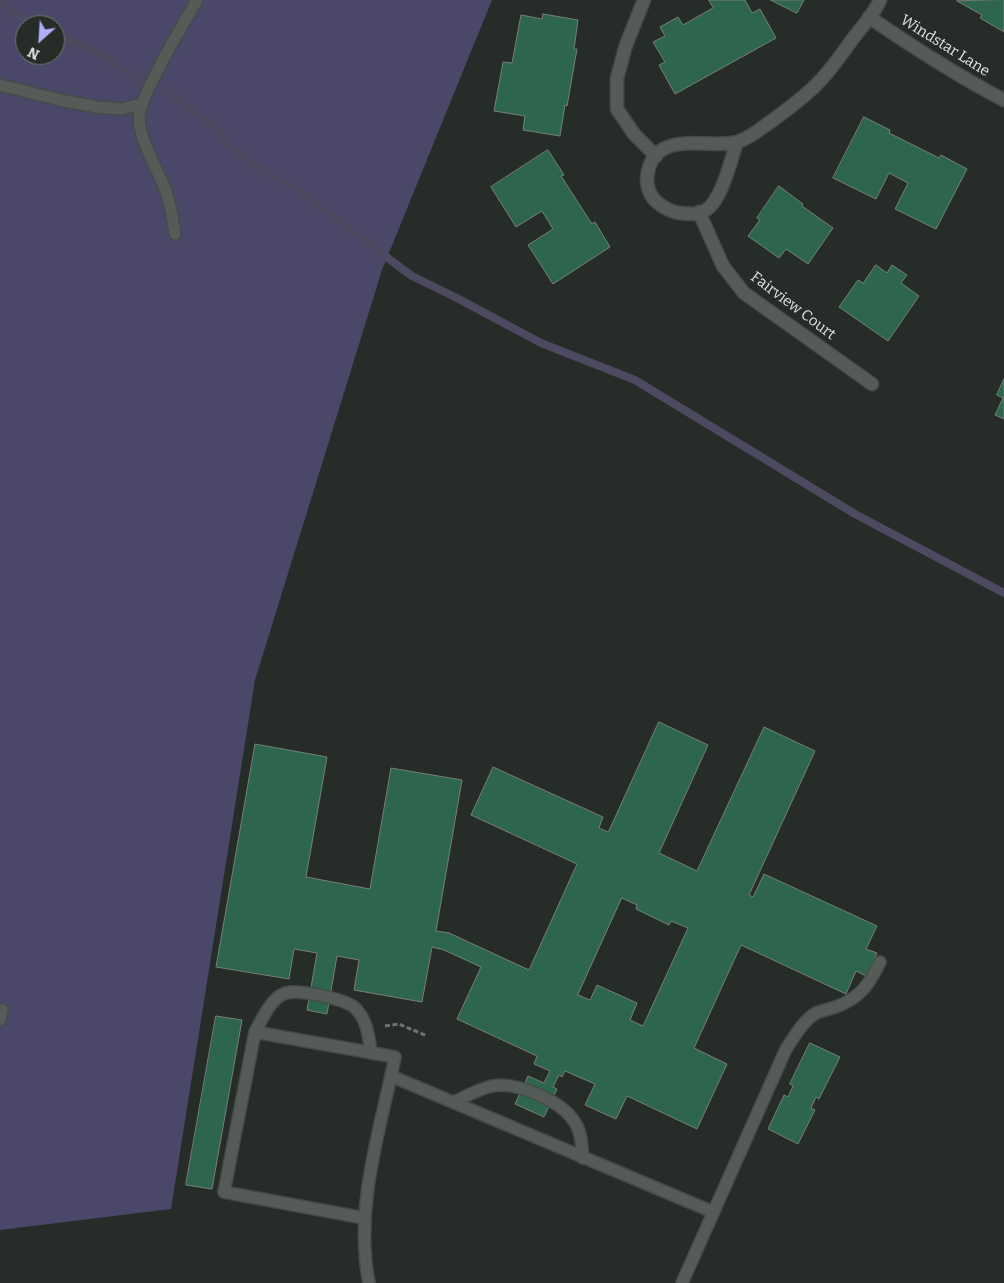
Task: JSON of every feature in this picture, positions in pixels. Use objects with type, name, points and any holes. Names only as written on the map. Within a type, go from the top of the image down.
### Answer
[{"type":"street","points":[[644,0],[626,45],[617,78],[617,109],[634,134],[656,156]]},
{"type":"street","points":[[737,142],[728,172],[718,194],[707,210],[692,214],[676,213],[661,205],[650,194],[647,181],[649,165],[659,151],[675,145],[737,142],[757,131],[815,86],[880,0]]},
{"type":"street","name":"Windstar Lane","points":[[869,17],[972,84],[1004,100]]},
{"type":"street","name":"Fairview Court","points":[[699,212],[723,266],[744,293],[872,384]]},
{"type":"lane","points":[[176,234],[165,189],[146,146],[139,120],[142,104],[163,60],[198,0]]},
{"type":"lane","points":[[0,85],[97,107],[121,109],[142,104]]},
{"type":"lane","points":[[682,1283],[786,1049],[799,1029],[816,1013],[849,1001],[865,989],[880,962]]},
{"type":"lane","points":[[364,1218],[224,1192],[255,1032],[276,999],[287,993],[302,993],[343,1001],[354,1007],[368,1031],[371,1053]]},
{"type":"lane","points":[[255,1032],[394,1057],[365,1203],[364,1237],[368,1283]]},
{"type":"lane","points":[[391,1076],[713,1212]]},
{"type":"lane","points":[[454,1102],[494,1085],[520,1087],[564,1110],[575,1121],[583,1158]]},
{"type":"path","points":[[381,1027],[399,1024],[427,1036]]},
{"type":"shaded area","points":[[0,0],[492,0],[382,270],[255,680],[171,1209],[0,1230]]},
{"type":"building","points":[[709,0],[745,0],[752,13],[760,9],[776,38],[675,94],[659,65],[665,62],[653,42],[665,36],[660,27],[678,17],[683,25],[713,8]]},
{"type":"building","points":[[771,0],[804,0],[797,13]]},
{"type":"building","points":[[1004,0],[1004,32],[980,18],[982,15],[957,1]]},
{"type":"building","points":[[543,14],[578,20],[574,49],[577,49],[560,136],[523,130],[525,116],[494,111],[503,62],[512,63],[521,15],[542,19]]},
{"type":"building","points":[[864,117],[890,130],[889,133],[939,158],[941,155],[967,169],[936,229],[895,209],[908,183],[889,173],[876,199],[833,178]]},
{"type":"building","points":[[548,150],[564,175],[561,176],[592,224],[595,222],[610,247],[553,284],[528,245],[553,229],[542,211],[516,227],[491,187]]},
{"type":"building","points":[[779,186],[803,204],[802,206],[833,228],[808,264],[786,249],[779,258],[748,236],[760,220],[757,218]]},
{"type":"building","points":[[876,265],[887,273],[892,265],[907,275],[901,283],[919,296],[888,341],[839,307],[858,280],[863,283]]},
{"type":"building","points":[[1004,379],[1004,419],[995,415],[1003,398],[997,395]]},
{"type":"building","points":[[659,722],[708,745],[659,853],[697,871],[764,727],[815,751],[749,895],[753,897],[764,874],[877,926],[866,949],[877,953],[866,976],[856,971],[846,994],[741,945],[694,1048],[727,1064],[697,1129],[627,1096],[616,1119],[585,1105],[595,1084],[565,1071],[562,1077],[559,1075],[553,1087],[557,1089],[544,1117],[515,1104],[528,1076],[544,1083],[550,1071],[534,1064],[537,1056],[457,1019],[481,967],[444,950],[432,947],[422,1002],[354,990],[359,960],[337,956],[327,1014],[307,1010],[317,953],[294,949],[289,979],[216,967],[255,744],[327,757],[306,877],[370,889],[391,768],[462,780],[436,931],[449,933],[529,970],[577,864],[471,815],[493,767],[603,817],[599,828],[608,832]],"holes":[[[622,898],[637,905],[636,909],[669,925],[671,921],[688,928],[643,1026],[630,1020],[637,1003],[597,985],[590,1000],[578,995]]]},
{"type":"building","points":[[216,1016],[242,1020],[212,1189],[186,1185]]},
{"type":"building","points":[[810,1043],[840,1057],[819,1099],[816,1097],[811,1108],[815,1110],[798,1144],[768,1129],[784,1095],[788,1097],[793,1086],[790,1084]]},
{"type":"waterway","points":[[0,2],[16,15]]},
{"type":"waterway","points":[[65,39],[105,57],[144,84]]},
{"type":"waterway","points":[[168,93],[211,124],[232,150],[292,187],[412,276],[541,343],[635,380],[855,514],[1004,593]]}]
